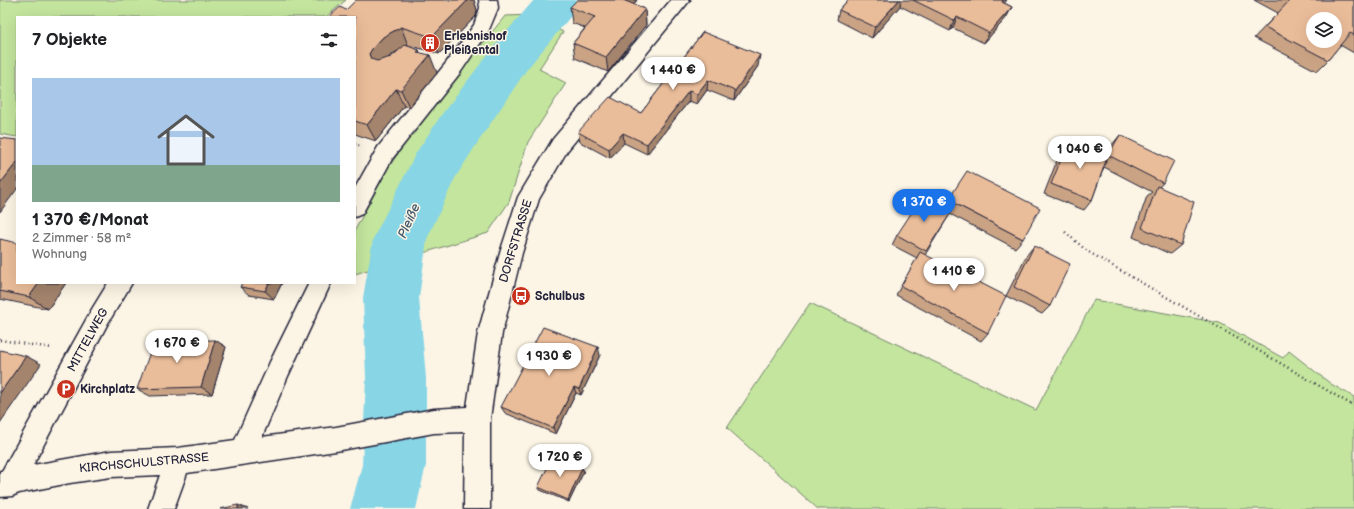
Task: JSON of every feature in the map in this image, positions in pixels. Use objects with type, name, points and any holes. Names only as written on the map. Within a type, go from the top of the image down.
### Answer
[{"type":"street","points":[[356,206],[385,153],[445,65],[482,27],[489,8],[488,0]]},
{"type":"street","name":"DORFSTRASSE","points":[[477,509],[478,419],[490,333],[510,253],[529,197],[560,145],[681,0]]},
{"type":"street","name":"MITTELWEG","points":[[6,483],[13,475],[80,353],[120,284]]},
{"type":"street","points":[[242,453],[278,370],[320,284]]},
{"type":"street","name":"KIRCHSCHULSTRASSE","points":[[6,483],[70,470],[111,464],[178,461],[336,439],[434,422],[478,419]]},
{"type":"street","points":[[161,509],[178,461]]},
{"type":"path","points":[[1065,232],[1087,250],[1354,406]]},
{"type":"path","points":[[0,340],[80,353]]},
{"type":"green space","points":[[0,0],[346,0],[327,16],[16,16],[16,137],[0,134]]},
{"type":"green space","points":[[532,15],[563,32],[539,69],[566,83],[528,142],[509,202],[488,233],[356,274],[356,228],[388,168],[425,115],[505,16]]},
{"type":"green space","points":[[1094,300],[1220,323],[1283,358],[1289,351],[1331,384],[1354,397],[1354,509],[818,509],[727,428],[810,303],[1036,410]]},
{"type":"building","points":[[356,0],[468,0],[432,37],[401,27],[383,37],[372,49],[369,54],[371,59],[377,61],[391,57],[405,45],[419,50],[417,52],[430,55],[401,90],[396,89],[367,125],[356,121],[356,16],[330,16],[340,7],[346,10]]},
{"type":"building","points":[[577,0],[623,0],[645,9],[606,57],[573,43],[595,17],[570,7]]},
{"type":"building","points":[[848,0],[899,0],[875,27],[839,10]]},
{"type":"building","points":[[913,0],[1003,0],[1002,2],[1012,7],[989,33],[957,17],[954,20]]},
{"type":"building","points":[[1287,0],[1354,0],[1354,35],[1350,33],[1342,43],[1342,12],[1306,12],[1306,48],[1338,48],[1328,60],[1265,27],[1289,1]]},
{"type":"building","points":[[703,32],[760,55],[735,91],[708,80],[697,94],[689,91],[647,144],[623,133],[609,149],[578,132],[610,97],[641,113]]},
{"type":"building","points":[[1120,135],[1174,161],[1163,183],[1108,155]]},
{"type":"building","points":[[0,138],[16,140],[16,163],[0,184]]},
{"type":"building","points":[[1069,140],[1108,155],[1092,200],[1051,184]]},
{"type":"building","points":[[967,171],[1040,208],[1023,239],[948,200]]},
{"type":"building","points":[[1157,186],[1194,202],[1181,245],[1142,228]]},
{"type":"building","points":[[923,195],[952,211],[926,251],[897,235]]},
{"type":"building","points":[[0,239],[16,243],[16,284],[38,284],[29,297],[0,291]]},
{"type":"building","points":[[1034,246],[1070,264],[1050,306],[1014,287]]},
{"type":"building","points":[[920,252],[1006,296],[988,333],[901,286]]},
{"type":"building","points":[[242,284],[268,284],[265,291],[240,287]]},
{"type":"building","points":[[543,327],[598,347],[579,389],[574,387],[553,428],[501,407]]},
{"type":"building","points":[[215,340],[201,387],[137,389],[154,341]]},
{"type":"building","points":[[0,350],[26,356],[0,393]]},
{"type":"building","points":[[553,456],[582,468],[568,500],[538,487]]},
{"type":"building","points":[[238,505],[238,509],[220,509]]},
{"type":"waterway","name":"Pleiße","points":[[383,509],[394,465],[396,378],[391,298],[400,239],[434,168],[460,128],[511,57],[559,0]]},
{"type":"place","name":"Erlebnishof Pleißental","points":[[430,43]]},
{"type":"place","name":"Schulbus","points":[[521,296]]},
{"type":"place","name":"Kirchplatz","points":[[66,389]]}]
